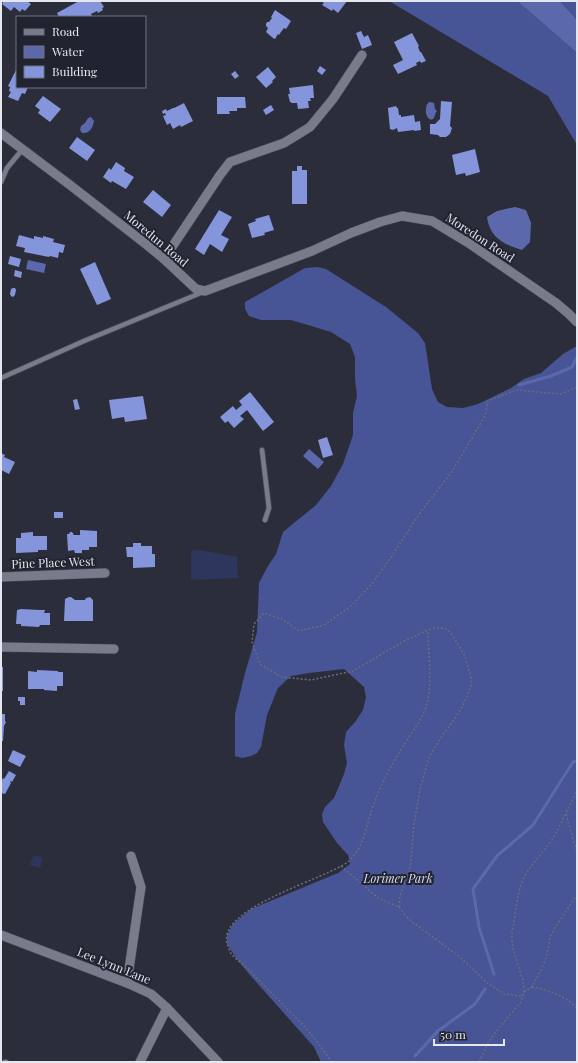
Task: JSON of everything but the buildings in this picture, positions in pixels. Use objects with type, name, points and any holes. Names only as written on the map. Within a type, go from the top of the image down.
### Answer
[{"type":"street","points":[[164,259],[230,162],[284,143],[310,128],[333,99],[362,56]]},
{"type":"street","name":"Moredun Road","points":[[1,133],[164,259],[196,289],[205,291]]},
{"type":"street","name":"Moredon Road","points":[[205,291],[312,251],[351,233],[380,222],[402,216],[432,221],[470,244],[556,303],[577,322]]},
{"type":"street","name":"Pine Place West","points":[[1,577],[105,573]]},
{"type":"street","points":[[1,647],[114,649]]},
{"type":"street","points":[[127,983],[141,886],[131,856]]},
{"type":"street","name":"Lee Lynn Lane","points":[[1,935],[127,983],[151,994],[167,1008],[218,1062]]},
{"type":"street","points":[[140,1062],[167,1008]]},
{"type":"lane","points":[[1,182],[7,168],[22,150]]},
{"type":"lane","points":[[1,378],[84,341],[205,291]]},
{"type":"lane","points":[[262,450],[269,508],[265,520]]},
{"type":"path","points":[[399,907],[400,896],[409,872],[414,824],[420,789],[429,757],[440,738],[462,707],[472,685],[472,677],[465,656],[451,633],[446,629],[441,628],[428,630],[353,671],[311,680],[282,677],[260,664],[252,642],[254,624],[264,612],[282,619],[299,631],[324,625],[352,606],[384,568],[419,514],[451,472],[484,416],[488,401],[516,390],[561,394],[577,387]]},
{"type":"path","points":[[332,1062],[321,1046],[305,1028],[232,955],[227,943],[227,932],[244,913],[286,890],[319,877],[341,866],[349,861],[360,847],[374,801],[380,787],[419,722],[427,705],[430,682],[428,630]]},
{"type":"path","points":[[524,992],[523,981],[512,941],[519,891],[528,870],[554,837],[577,791]]},
{"type":"path","points":[[566,814],[577,852]]},
{"type":"path","points":[[341,866],[378,898],[399,907],[412,922],[460,957],[488,984],[504,994],[522,996]]},
{"type":"path","points":[[479,1062],[488,1043],[497,1030],[516,1009],[524,992],[532,987],[544,963],[550,938],[554,929],[577,895]]},
{"type":"path","points":[[532,987],[565,998],[577,1008]]},
{"type":"shaded area","points":[[200,550],[237,557],[238,578],[191,580],[191,551]]},
{"type":"shaded area","points":[[34,855],[43,858],[40,868],[30,865]]},
{"type":"green space","points":[[389,1],[517,1],[577,53],[577,145],[548,96]]},
{"type":"green space","points":[[560,1],[577,1],[577,20]]},
{"type":"green space","name":"Lorimer Park","points":[[317,267],[326,269],[386,307],[418,333],[425,343],[432,389],[438,402],[447,407],[463,408],[478,404],[511,388],[524,379],[541,373],[563,354],[577,347],[577,1062],[321,1062],[314,1047],[250,975],[227,944],[227,935],[233,924],[251,909],[338,873],[350,864],[348,855],[337,843],[323,822],[322,814],[325,807],[334,798],[344,774],[347,763],[344,745],[346,732],[363,710],[366,697],[364,687],[344,669],[291,676],[278,688],[267,715],[261,747],[257,753],[242,758],[235,756],[235,714],[257,632],[259,583],[276,554],[283,532],[316,505],[331,486],[343,464],[353,435],[353,413],[357,396],[355,357],[350,344],[331,332],[291,320],[261,320],[249,316],[245,309],[245,302],[305,268]]},
{"type":"water","points":[[517,1],[560,1],[577,20],[577,53]]},
{"type":"water","points":[[430,102],[434,103],[437,111],[432,119],[429,119],[426,112],[426,106]]},
{"type":"water","points":[[91,117],[94,121],[92,128],[85,133],[82,133],[80,130],[81,126],[88,118]]},
{"type":"water","points":[[515,207],[526,210],[531,223],[530,242],[522,250],[498,239],[491,230],[487,217],[497,211]]},
{"type":"water","points":[[28,260],[46,264],[44,273],[26,269]]},
{"type":"water","points":[[309,449],[324,462],[318,469],[303,456]]},
{"type":"waterway","points":[[519,385],[551,376],[572,367],[577,359]]},
{"type":"waterway","points":[[494,974],[479,927],[473,889],[497,856],[533,825],[573,762],[577,761]]},
{"type":"waterway","points":[[415,1056],[438,1031],[475,1004],[485,989]]}]
